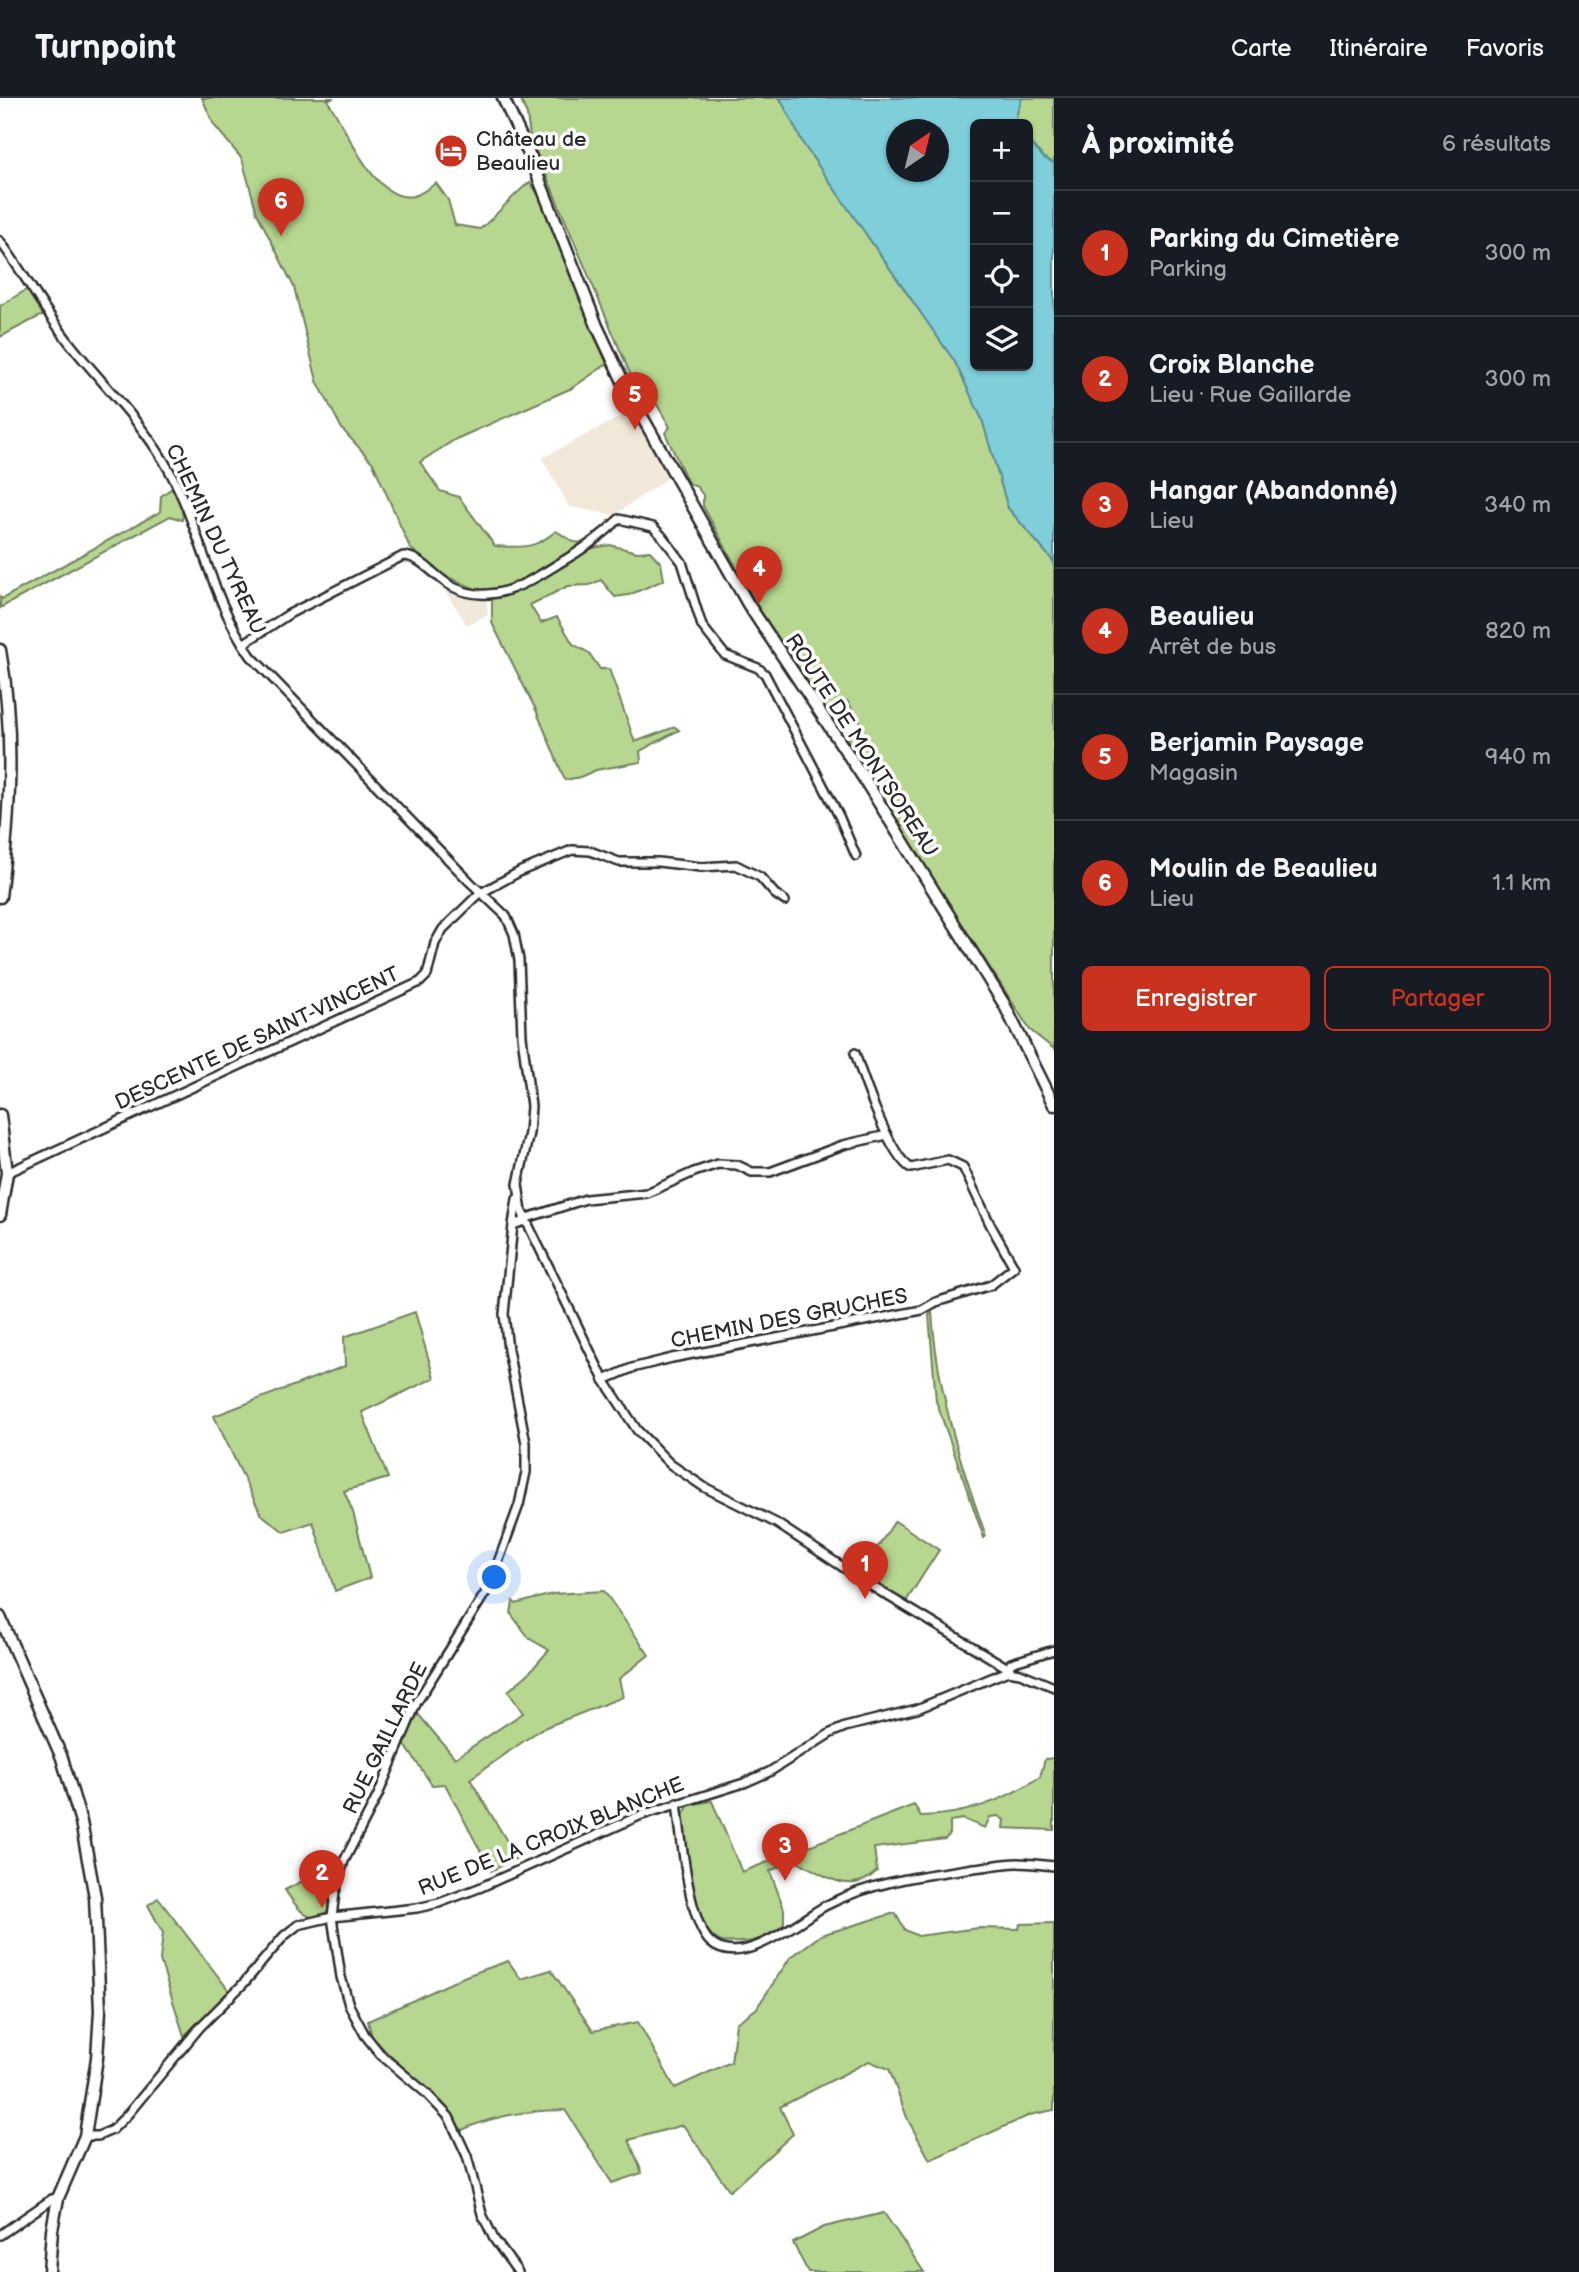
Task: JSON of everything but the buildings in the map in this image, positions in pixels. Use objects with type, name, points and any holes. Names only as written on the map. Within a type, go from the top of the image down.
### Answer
[{"type":"main road","name":"ROUTE DE MONTSOREAU","points":[[503,98],[529,154],[597,326],[627,390],[748,604],[863,777],[1004,1004],[1054,1105]]},
{"type":"main road","points":[[0,650],[9,710],[10,743],[5,858],[0,897]]},
{"type":"main road","points":[[0,1115],[7,1173],[0,1215]]},
{"type":"main road","points":[[0,1617],[62,1758],[89,1854],[95,1897],[100,2011],[97,2058],[85,2136],[58,2198],[49,2272]]},
{"type":"street","name":"CHEMIN DU TYREAU","points":[[0,241],[68,341],[144,432],[163,460],[178,487],[221,604],[243,644],[264,670],[500,909],[510,924],[519,960],[521,1024],[531,1119],[518,1195]]},
{"type":"street","points":[[243,644],[289,614],[403,556],[416,559],[445,583],[461,590],[492,594],[514,589],[544,572],[594,542],[619,519],[655,528],[679,556],[702,626],[725,654],[752,665],[765,674],[839,817],[856,856]]},
{"type":"street","name":"DESCENTE DE SAINT-VINCENT","points":[[7,1173],[420,982],[427,975],[435,943],[443,929],[482,892],[521,871],[572,850],[582,850],[620,862],[658,862],[701,867],[736,865],[760,877],[785,901]]},
{"type":"street","points":[[513,1225],[576,1201],[647,1193],[710,1166],[728,1164],[752,1172],[769,1172],[843,1145],[887,1135],[855,1053]]},
{"type":"street","name":"CHEMIN DES GRUCHES","points":[[604,1380],[632,1368],[672,1358],[922,1310],[936,1302],[991,1285],[1014,1267],[963,1167],[947,1160],[911,1168],[901,1160],[887,1135]]},
{"type":"street","points":[[518,1195],[524,1220],[604,1380],[637,1430],[670,1464],[705,1487],[776,1523],[873,1587],[1006,1667],[1008,1671],[1054,1687]]},
{"type":"street","name":"RUE GAILLARDE","points":[[517,2272],[494,2239],[482,2214],[467,2156],[449,2117],[381,2055],[365,2035],[349,2005],[341,1977],[332,1917],[335,1892],[344,1861],[375,1802],[417,1702],[489,1587],[519,1505],[526,1472],[526,1443],[508,1350],[504,1314],[518,1195]]},
{"type":"street","name":"RUE DE LA CROIX BLANCHE","points":[[85,2136],[98,2136],[112,2130],[200,2027],[244,1983],[284,1936],[298,1925],[332,1917],[439,1903],[479,1888],[639,1816],[744,1783],[769,1772],[845,1727],[917,1709],[1008,1671],[1011,1663],[1054,1650]]},
{"type":"street","points":[[677,1803],[688,1880],[700,1926],[710,1942],[724,1949],[743,1949],[769,1942],[854,1891],[939,1873],[1015,1863],[1054,1866]]},
{"type":"street","points":[[0,2235],[52,2199],[58,2198]]},
{"type":"shaded area","points":[[631,411],[668,478],[615,515],[569,507],[542,458]]},
{"type":"shaded area","points":[[441,585],[466,596],[486,597],[488,615],[467,625]]},
{"type":"green space","points":[[202,98],[334,98],[327,100],[373,175],[386,188],[399,195],[413,196],[436,183],[448,200],[455,225],[480,229],[530,182],[540,197],[607,364],[572,388],[456,439],[420,462],[440,491],[459,497],[495,546],[527,546],[556,531],[574,542],[586,543],[593,548],[610,545],[637,552],[650,551],[661,563],[664,580],[629,595],[615,597],[601,580],[590,585],[568,586],[530,605],[541,623],[557,617],[573,644],[589,653],[600,669],[609,669],[635,742],[675,727],[679,730],[640,751],[641,762],[596,770],[565,780],[536,710],[492,623],[492,596],[443,575],[410,548],[373,463],[342,429],[317,381],[294,287],[257,213],[242,159],[214,125]]},
{"type":"green space","points":[[520,98],[780,98],[804,145],[955,362],[982,419],[1008,508],[1054,562],[1054,1049],[1030,1030],[847,739],[863,726],[847,701],[828,713],[759,609],[703,506],[703,495],[697,487],[688,483],[665,433],[670,427],[649,391],[639,395],[530,137],[527,115]]},
{"type":"green space","points":[[1022,98],[1054,98],[1054,163],[1044,158],[1033,146],[1033,119],[1017,119]]},
{"type":"green space","points":[[29,288],[48,317],[40,316],[0,337],[0,306]]},
{"type":"green space","points":[[172,488],[181,507],[182,520],[170,516],[0,608],[0,597],[2,599],[160,512],[161,496]]},
{"type":"green space","points":[[415,1312],[434,1378],[362,1412],[388,1478],[344,1491],[353,1512],[370,1578],[335,1591],[313,1522],[284,1532],[261,1514],[214,1416],[345,1366],[344,1337]]},
{"type":"green space","points":[[932,1312],[944,1398],[967,1481],[986,1536],[984,1538],[936,1401],[929,1315]]},
{"type":"green space","points":[[895,1521],[939,1550],[905,1603],[860,1574]]},
{"type":"green space","points":[[604,1591],[649,1655],[619,1679],[623,1697],[541,1729],[470,1779],[517,1858],[491,1871],[445,1784],[432,1785],[403,1742],[414,1709],[455,1758],[523,1713],[508,1691],[528,1674],[549,1650],[530,1639],[511,1614],[513,1601],[516,1604],[552,1594]]},
{"type":"green space","points":[[1054,1758],[1054,1830],[1003,1828],[1004,1820],[998,1816],[990,1817],[985,1828],[963,1819],[950,1821],[950,1834],[945,1839],[874,1848],[877,1871],[856,1883],[846,1883],[825,1876],[794,1860],[770,1871],[784,1909],[784,1924],[774,1932],[751,1941],[722,1942],[711,1935],[703,1922],[696,1905],[686,1845],[683,1815],[689,1805],[712,1801],[742,1872],[914,1805],[921,1816],[952,1813],[983,1805],[1013,1793],[1040,1777],[1045,1759]]},
{"type":"green space","points":[[336,1864],[339,1866],[330,1908],[323,1915],[316,1917],[304,1914],[285,1890]]},
{"type":"green space","points":[[158,1898],[230,1992],[184,2036],[160,1960],[163,1933],[148,1905]]},
{"type":"green space","points":[[895,1913],[905,1930],[918,1936],[978,1928],[1019,1929],[1020,1924],[1054,1923],[1054,2110],[1030,2115],[930,2160],[908,2120],[889,2069],[869,2061],[780,2107],[793,2134],[730,2191],[683,2125],[629,2140],[642,2173],[612,2183],[565,2110],[512,2114],[462,2130],[372,2037],[368,2021],[466,1976],[508,1961],[521,1979],[551,1970],[593,2031],[638,2022],[675,2088],[731,2062],[736,2023],[756,2009],[790,1958],[821,1935]]},
{"type":"green space","points":[[884,2213],[924,2272],[808,2272],[793,2243],[824,2227]]},
{"type":"water","points":[[780,98],[1022,98],[1017,119],[970,119],[970,371],[1033,371],[1033,146],[1044,158],[1054,163],[1054,562],[1008,508],[982,419],[955,362],[804,145]]},
{"type":"place","name":"Château de Beaulieu","points":[[451,151]]},
{"type":"place","name":"Moulin de Beaulieu","points":[[281,236]]},
{"type":"place","name":"Berjamin Paysage","points":[[635,430]]},
{"type":"place","name":"Beaulieu","points":[[759,604]]},
{"type":"place","name":"Parking du Cimetière","points":[[865,1599]]},
{"type":"place","name":"Hangar (Abandonné)","points":[[785,1881]]},
{"type":"place","name":"Croix Blanche","points":[[322,1908]]}]
